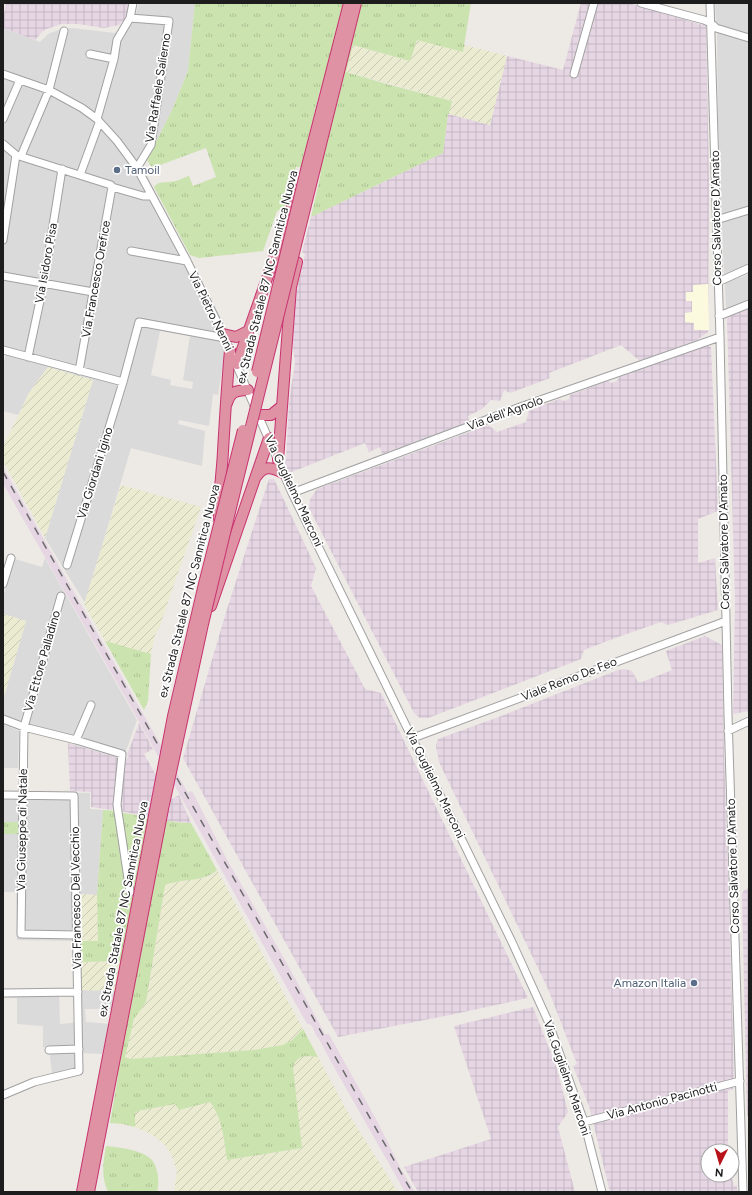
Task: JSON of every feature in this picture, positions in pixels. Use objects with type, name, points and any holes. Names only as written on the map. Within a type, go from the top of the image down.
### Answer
[{"type":"highway","name":"ex Strada Statale 87 NC Sannitica Nuova","points":[[89,1192],[134,944],[173,716],[306,170],[349,3]]},
{"type":"highway","name":"ex Strada Statale 87 NC Sannitica Nuova","points":[[82,1192],[202,628],[301,221],[356,3]]},
{"type":"highway","points":[[237,364],[284,227],[306,170]]},
{"type":"highway","points":[[278,460],[291,287],[298,257],[301,221]]},
{"type":"highway","points":[[224,336],[236,337],[248,331]]},
{"type":"highway","points":[[219,523],[218,499],[223,453],[230,350]]},
{"type":"highway","points":[[226,406],[229,396],[234,391],[246,386]]},
{"type":"highway","points":[[259,415],[271,415],[282,406]]},
{"type":"highway","points":[[202,628],[269,438]]},
{"type":"highway","points":[[255,479],[264,469],[275,469],[283,473]]},
{"type":"street","points":[[80,175],[98,121],[114,59],[117,40],[130,18],[133,3]]},
{"type":"street","points":[[574,74],[594,3]]},
{"type":"street","points":[[641,3],[711,23],[716,28],[749,38]]},
{"type":"street","name":"Corso Salvatore D'Amato","points":[[710,3],[720,337],[728,731],[743,1192]]},
{"type":"street","name":"Via Raffaele Salierno","points":[[130,18],[169,21],[151,145],[137,168]]},
{"type":"street","points":[[3,240],[19,156],[49,90],[64,31]]},
{"type":"street","points":[[90,54],[114,59]]},
{"type":"street","name":"Via Pietro Nenni","points":[[3,74],[49,90],[78,106],[98,121],[125,150],[137,168],[187,261],[224,336],[246,386]]},
{"type":"street","points":[[3,119],[20,80]]},
{"type":"street","points":[[3,144],[19,156],[111,185],[112,187],[143,196],[152,196]]},
{"type":"street","name":"Via Isidoro Pisa","points":[[28,357],[44,282],[62,169]]},
{"type":"street","name":"Via Francesco Orefice","points":[[79,371],[112,187]]},
{"type":"street","points":[[3,190],[11,192]]},
{"type":"street","points":[[716,220],[749,210]]},
{"type":"street","name":"Via Pietro Nenni","points":[[131,251],[187,261]]},
{"type":"street","points":[[718,282],[749,268]]},
{"type":"street","points":[[3,276],[44,282],[93,292]]},
{"type":"street","points":[[719,316],[749,304]]},
{"type":"street","name":"Via Giordani Igino","points":[[68,565],[123,382],[139,322],[224,336]]},
{"type":"street","name":"Via dell'Agnolo","points":[[292,493],[523,406],[720,337]]},
{"type":"street","points":[[3,350],[123,382]]},
{"type":"street","name":"Via Guglielmo Marconi","points":[[246,386],[292,493],[413,738],[548,1020],[584,1122],[602,1192]]},
{"type":"street","points":[[3,584],[11,558]]},
{"type":"street","name":"Via Ettore Palladino","points":[[24,727],[60,596]]},
{"type":"street","name":"Viale Remo De Feo","points":[[413,738],[726,620]]},
{"type":"street","points":[[76,740],[91,705]]},
{"type":"street","points":[[3,719],[24,727],[76,740],[122,754],[117,805],[130,892]]},
{"type":"street","points":[[728,731],[749,721]]},
{"type":"street","name":"Via Giuseppe di Natale","points":[[24,727],[21,934],[77,935]]},
{"type":"street","name":"Via Francesco Del Vecchio","points":[[3,795],[74,796],[79,1049],[79,1071],[34,1082],[3,1095]]},
{"type":"street","points":[[3,993],[78,992]]},
{"type":"street","points":[[49,1050],[79,1049]]},
{"type":"street","name":"Via Antonio Pacinotti","points":[[584,1122],[740,1080]]},
{"type":"shaded area","points":[[6,3],[129,3],[128,12],[124,20],[119,25],[104,28],[78,24],[61,24],[44,30],[35,40],[3,28]]},
{"type":"shaded area","points":[[139,3],[195,3],[188,71],[172,110],[143,168],[228,332],[218,395],[213,394],[209,426],[179,420],[178,424],[205,431],[202,466],[131,448],[85,603],[45,538],[93,380],[48,367],[29,393],[18,415],[3,411],[3,364],[6,355],[3,354],[3,28],[40,42],[48,34],[61,29],[72,28],[115,33],[132,22]],"holes":[[[160,331],[190,336],[183,380],[193,382],[192,389],[170,385],[171,380],[151,375]]]},
{"type":"shaded area","points":[[581,3],[629,3],[706,26],[709,183],[708,332],[697,340],[640,361],[621,345],[549,373],[550,378],[510,393],[504,390],[500,401],[491,400],[482,409],[468,416],[469,422],[382,454],[380,447],[369,452],[365,443],[289,473],[284,463],[286,460],[289,402],[295,363],[292,340],[293,307],[305,254],[302,252],[311,217],[443,153],[448,114],[490,125],[507,56],[563,70]]},
{"type":"shaded area","points":[[715,3],[749,3],[749,35],[716,25]]},
{"type":"shaded area","points":[[717,32],[749,41],[749,265],[724,274],[718,122]]},
{"type":"shaded area","points":[[749,274],[749,299],[726,308],[725,283]]},
{"type":"shaded area","points":[[708,284],[709,330],[694,330],[694,323],[685,322],[685,313],[692,312],[692,301],[686,301],[686,292],[693,292],[693,285]]},
{"type":"shaded area","points":[[749,308],[749,711],[733,714],[735,600],[727,318]]},
{"type":"shaded area","points":[[706,345],[711,347],[718,511],[698,519],[698,563],[715,558],[718,610],[668,625],[661,622],[618,637],[584,650],[581,659],[428,718],[420,718],[414,713],[309,508],[310,499],[317,489],[488,425],[497,432],[526,422],[529,411],[559,399],[564,401],[569,399],[570,395],[608,381],[612,383],[617,381],[619,377]]},
{"type":"shaded area","points":[[3,467],[188,793],[192,791],[226,858],[285,960],[325,1034],[329,1034],[377,1121],[401,1169],[415,1192],[405,1192],[312,1026],[307,1024],[132,709],[10,496],[3,483]]},
{"type":"shaded area","points":[[269,479],[274,479],[316,568],[311,586],[365,689],[381,693],[528,998],[338,1037],[183,758],[227,609]]},
{"type":"shaded area","points":[[45,558],[137,720],[125,754],[3,717],[3,700],[26,621],[3,614],[3,597],[15,559],[42,567]]},
{"type":"shaded area","points":[[705,636],[722,645],[734,1077],[733,1089],[728,1091],[728,1143],[700,1143],[700,1183],[733,1183],[734,1186],[737,1185],[737,1192],[610,1192],[589,1106],[573,1066],[577,1064],[548,989],[439,762],[436,746],[438,739],[618,670],[625,669],[632,671],[638,682],[642,682],[672,670],[666,651]]},
{"type":"shaded area","points":[[139,723],[153,749],[144,754],[170,800],[179,795],[191,823],[166,821],[121,811],[121,806],[123,803],[121,800],[125,761],[129,756],[127,755]]},
{"type":"shaded area","points":[[3,724],[19,731],[18,768],[3,768]]},
{"type":"shaded area","points":[[68,743],[119,758],[115,802],[112,810],[91,807],[91,792],[70,791]]},
{"type":"shaded area","points":[[3,792],[90,793],[90,809],[103,810],[97,895],[79,894],[79,941],[17,940],[16,892],[3,892],[3,834],[18,834],[18,822],[3,822]]},
{"type":"shaded area","points":[[749,888],[749,1117],[747,1115],[742,894],[744,890]]},
{"type":"shaded area","points":[[3,990],[59,990],[60,1024],[82,1022],[79,990],[115,991],[114,1009],[85,1009],[86,1022],[110,1024],[102,1054],[81,1053],[82,1075],[53,1082],[49,1048],[43,1047],[43,1026],[17,1024],[17,998],[3,997]]},
{"type":"shaded area","points":[[533,1007],[557,1069],[568,1112],[558,1127],[575,1192],[418,1192],[404,1167],[491,1139],[454,1026]]},
{"type":"green space","points":[[195,3],[344,3],[323,90],[320,90],[301,167],[296,167],[286,210],[277,211],[263,251],[199,258],[190,255],[154,187],[159,183],[174,181],[189,176],[193,186],[216,177],[206,148],[152,168],[147,160],[172,110],[188,71]]},
{"type":"green space","points":[[361,3],[471,3],[463,52],[417,40],[410,61],[353,45],[346,72],[452,101],[448,114],[443,153],[311,217],[321,173],[319,172]]},
{"type":"green space","points":[[417,40],[463,52],[464,45],[507,56],[490,125],[449,114],[452,101],[346,72],[353,45],[410,61]]},
{"type":"green space","points":[[48,367],[93,380],[45,538],[3,461],[3,447],[29,393]]},
{"type":"green space","points":[[121,485],[201,507],[159,628],[155,635],[151,654],[105,641],[84,604]]},
{"type":"green space","points":[[3,614],[26,621],[3,700]]},
{"type":"green space","points":[[105,641],[151,654],[148,701],[144,710]]},
{"type":"green space","points":[[103,810],[121,811],[123,813],[165,821],[191,823],[217,870],[206,877],[165,885],[146,1002],[134,1019],[125,1057],[130,1059],[254,1050],[283,1045],[292,1040],[303,1029],[318,1057],[302,1057],[297,1060],[293,1067],[302,1148],[227,1160],[224,1137],[218,1115],[210,1102],[179,1110],[175,1104],[138,1111],[135,1114],[135,1127],[110,1123],[118,1076],[122,961],[80,962],[79,941],[98,941],[97,895]]},
{"type":"green space","points":[[3,822],[18,822],[18,834],[3,834]]},
{"type":"green space","points":[[217,870],[303,1029],[292,1040],[283,1045],[254,1050],[130,1059],[125,1057],[134,1018],[146,1002],[165,885],[173,882],[205,878],[212,875]]},
{"type":"green space","points":[[79,894],[97,895],[98,941],[79,941]]},
{"type":"green space","points":[[122,961],[115,991],[81,990],[80,962]]},
{"type":"green space","points":[[300,1057],[318,1057],[348,1113],[398,1192],[174,1192],[177,1171],[171,1154],[164,1144],[151,1134],[135,1127],[135,1114],[138,1111],[175,1104],[179,1110],[210,1102],[214,1107],[222,1126],[227,1160],[302,1148],[293,1067],[295,1060]]},
{"type":"green space","points":[[106,1146],[136,1151],[151,1159],[158,1175],[157,1192],[108,1192],[104,1181],[103,1169]]},
{"type":"railway","points":[[3,472],[412,1192]]},
{"type":"place","name":"Tamoil","points":[[117,170]]},
{"type":"place","name":"Amazon Italia","points":[[694,983]]}]
